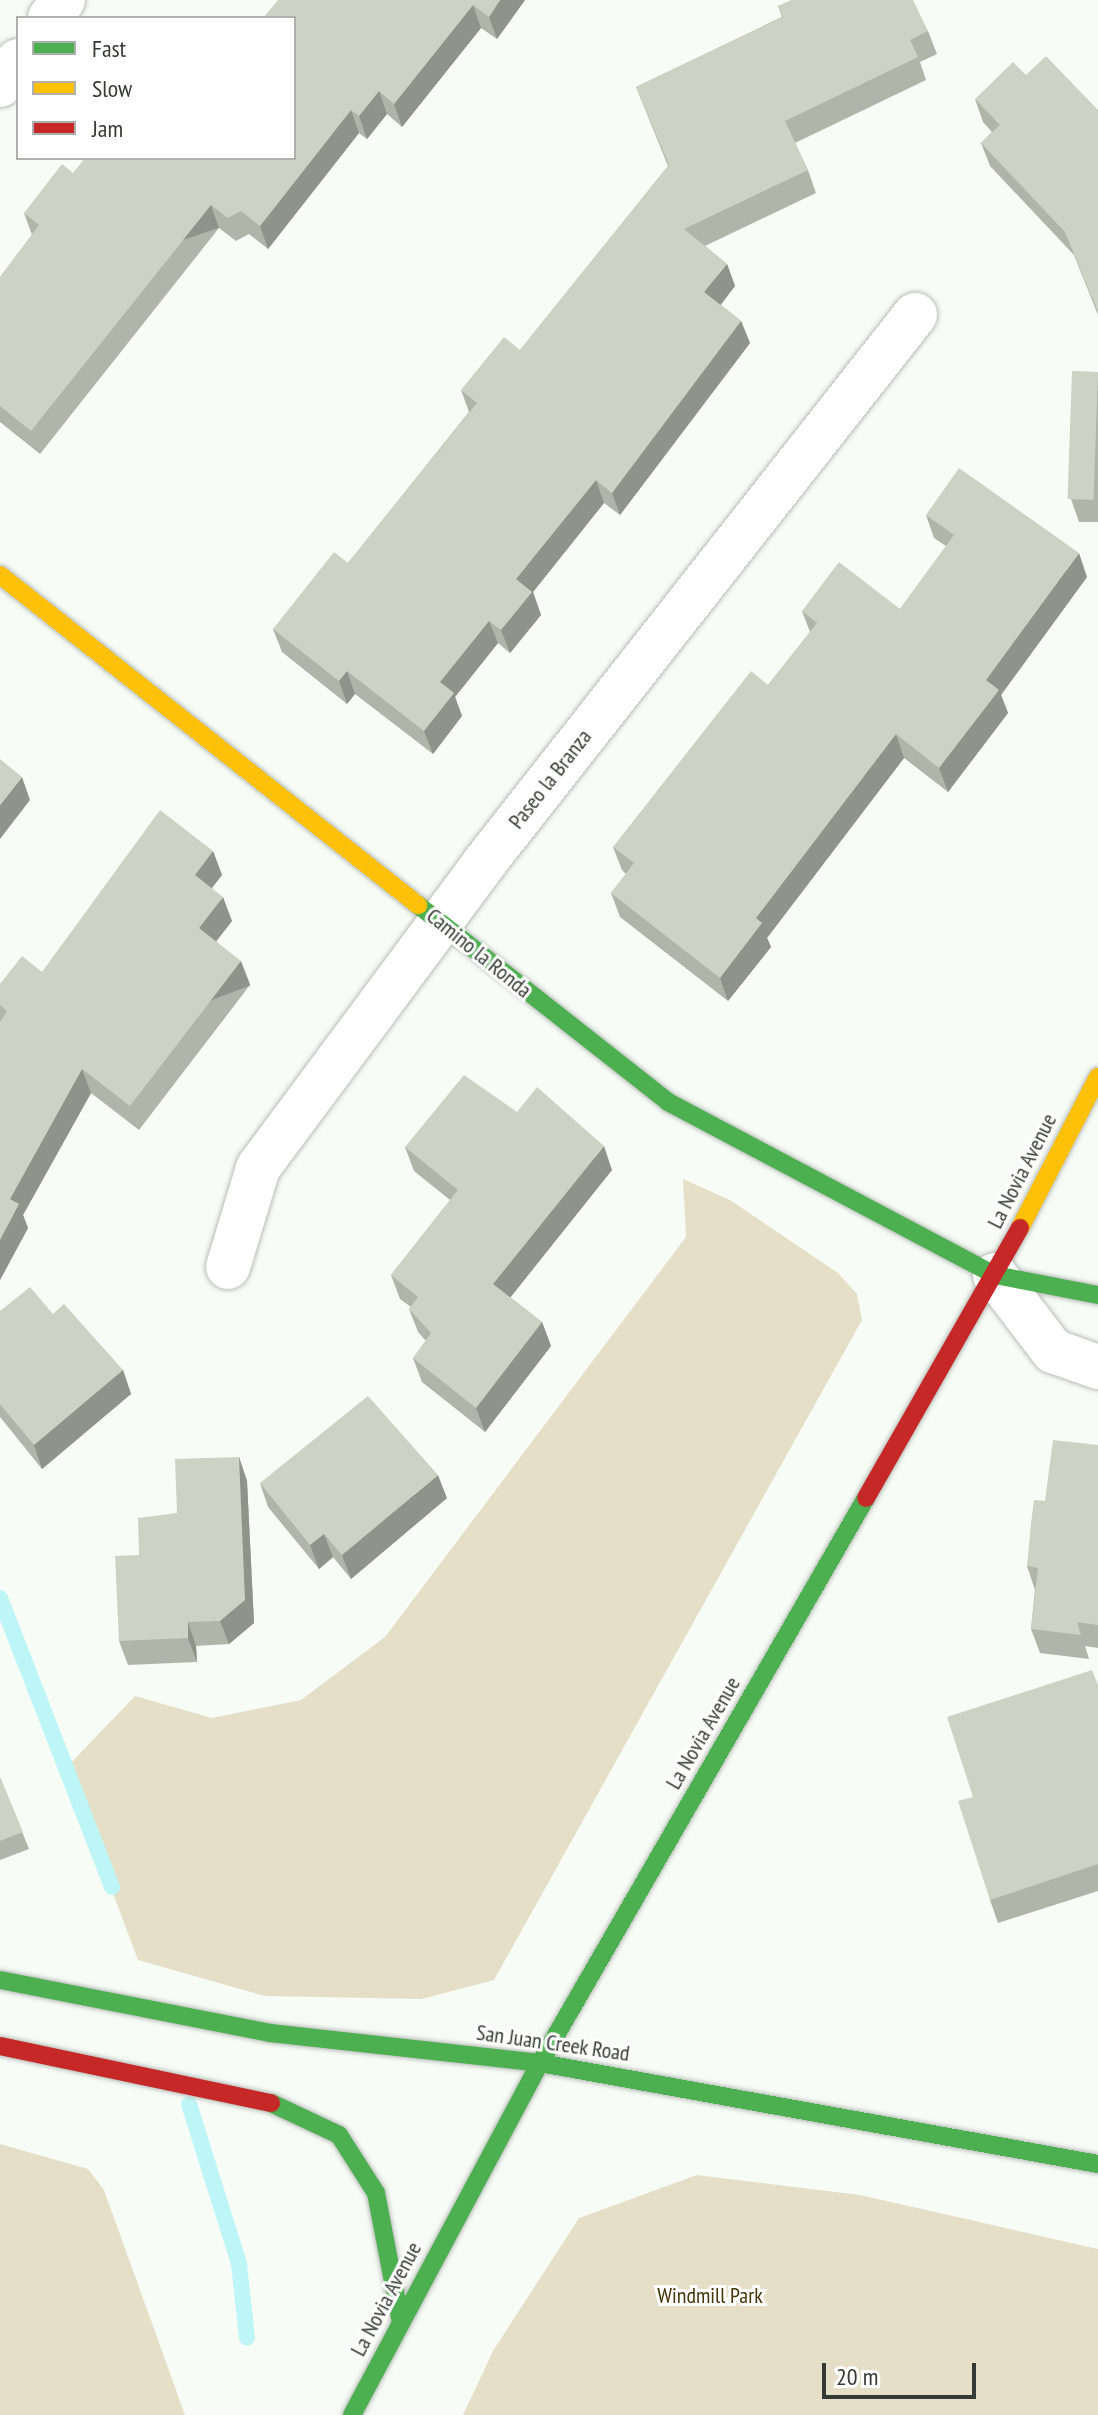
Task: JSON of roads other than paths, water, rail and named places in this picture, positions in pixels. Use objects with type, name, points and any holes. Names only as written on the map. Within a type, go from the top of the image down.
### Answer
[{"type":"main road","name":"Camino la Ronda","points":[[0,575],[668,1102],[995,1275],[1098,1295]]},
{"type":"main road","name":"La Novia Avenue","points":[[352,2415],[540,2063],[995,1275],[1098,1077]]},
{"type":"main road","name":"San Juan Creek Road","points":[[0,1980],[270,2033],[540,2063],[1098,2164]]},
{"type":"main road","points":[[0,2046],[287,2106],[339,2135],[376,2193],[401,2323]]},
{"type":"street","points":[[0,85],[16,64]]},
{"type":"street","name":"Paseo la Branza","points":[[228,1267],[258,1168],[442,922],[915,315]]},
{"type":"street","name":"Camino la Ronda","points":[[995,1275],[1053,1351],[1098,1367]]},
{"type":"waterway","points":[[0,1598],[112,1887]]},
{"type":"waterway","points":[[189,2104],[239,2264],[247,2338]]},
{"type":"park label","name":"Windmill Park","points":[[710,2296]]}]
